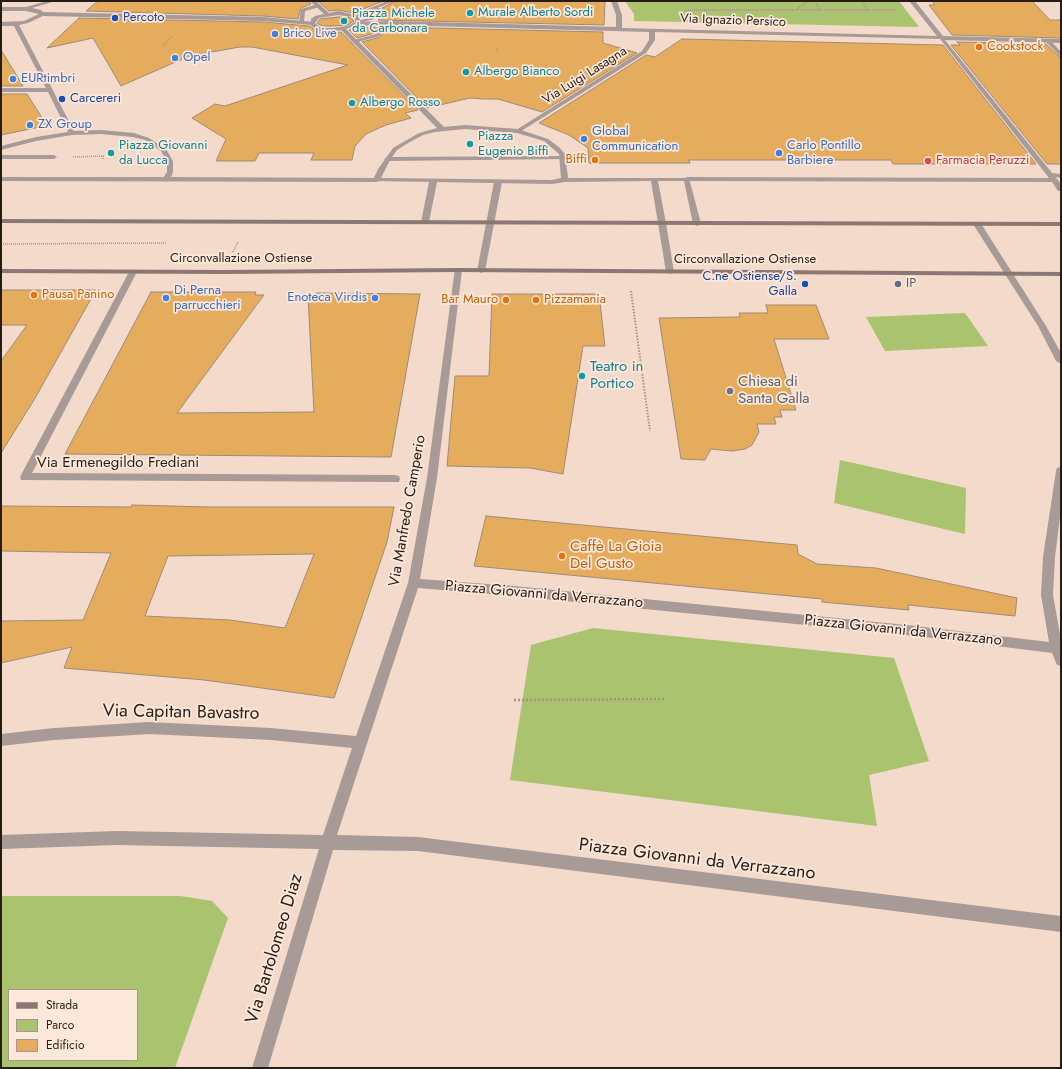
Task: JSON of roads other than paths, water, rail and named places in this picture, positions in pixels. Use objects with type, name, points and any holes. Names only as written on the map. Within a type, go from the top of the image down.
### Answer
[{"type":"main road","points":[[1,221],[1061,224]]},
{"type":"main road","name":"Circonvallazione Ostiense","points":[[1,271],[133,272],[458,270],[1061,274]]},
{"type":"street","points":[[26,9],[53,1]]},
{"type":"street","points":[[313,1],[327,14]]},
{"type":"street","points":[[354,16],[391,1]]},
{"type":"street","points":[[614,1],[619,15],[619,29]]},
{"type":"street","points":[[912,1],[1061,189]]},
{"type":"street","points":[[301,22],[303,10],[318,6]]},
{"type":"street","points":[[1,24],[16,24],[30,20],[42,14],[278,20],[312,23],[320,29],[343,29],[356,23],[377,17],[380,10],[375,8]]},
{"type":"street","points":[[1,9],[26,9],[39,11],[42,14]]},
{"type":"street","points":[[312,23],[315,18],[327,14],[342,13],[354,16],[358,19],[356,23]]},
{"type":"street","points":[[356,23],[391,23]]},
{"type":"street","points":[[356,42],[380,33],[391,23]]},
{"type":"street","name":"Via Ignazio Persico","points":[[391,23],[1061,41]]},
{"type":"street","points":[[16,24],[72,134]]},
{"type":"street","points":[[343,29],[442,129]]},
{"type":"street","name":"Via Luigi Lasagna","points":[[518,131],[644,52],[652,40],[652,30]]},
{"type":"street","points":[[1047,40],[1061,55]]},
{"type":"street","points":[[1,90],[49,90]]},
{"type":"street","points":[[377,180],[387,159],[399,146],[413,138],[442,129],[475,128],[518,131],[540,137],[550,142],[560,151],[564,158],[566,180]]},
{"type":"street","points":[[1,148],[36,139],[72,134],[127,134],[147,139],[162,148],[170,161],[170,172],[167,179]]},
{"type":"street","points":[[1,157],[54,157]]},
{"type":"street","points":[[387,159],[564,158]]},
{"type":"street","points":[[1,179],[552,182],[566,180],[654,179],[1052,178],[1061,176]]},
{"type":"street","points":[[654,179],[670,272]]},
{"type":"street","points":[[687,179],[697,224]]},
{"type":"street","points":[[425,222],[433,182]]},
{"type":"street","points":[[481,271],[498,182]]},
{"type":"street","points":[[977,224],[1042,326],[1061,360]]},
{"type":"street","name":"Via Manfredo Camperio","points":[[328,842],[414,583],[432,478],[458,270]]},
{"type":"street","name":"Via Ermenegildo Frediani","points":[[133,272],[25,477],[395,479]]},
{"type":"street","points":[[1061,471],[1049,558],[1047,594],[1056,648],[1061,661]]},
{"type":"street","name":"Piazza Giovanni da Verrazzano","points":[[414,583],[514,591],[916,631],[1056,648]]},
{"type":"street","name":"Via Capitan Bavastro","points":[[1,740],[54,734],[149,728],[271,734],[360,743]]},
{"type":"street","points":[[1,842],[117,838],[328,842]]},
{"type":"street","name":"Piazza Giovanni da Verrazzano","points":[[328,842],[418,844],[1061,924]]},
{"type":"street","name":"Via Bartolomeo Diaz","points":[[260,1068],[328,842]]},
{"type":"place","name":"Murale Alberto Sordi","points":[[470,13]]},
{"type":"place","name":"Percoto","points":[[115,18]]},
{"type":"place","name":"Piazza Michele da Carbonara","points":[[344,21]]},
{"type":"place","name":"Brico Live","points":[[275,34]]},
{"type":"place","name":"Cookstock","points":[[979,47]]},
{"type":"place","name":"Opel","points":[[175,58]]},
{"type":"place","name":"Albergo Bianco","points":[[466,72]]},
{"type":"place","name":"EURtimbri","points":[[13,79]]},
{"type":"place","name":"Carcereri","points":[[62,99]]},
{"type":"place","name":"Albergo Rosso","points":[[352,103]]},
{"type":"place","name":"ZX Group","points":[[30,125]]},
{"type":"place","name":"Global Communication","points":[[584,139]]},
{"type":"place","name":"Piazza Eugenio Biffi","points":[[470,144]]},
{"type":"place","name":"Piazza Giovanni da Lucca","points":[[111,153]]},
{"type":"place","name":"Carlo Pontillo Barbiere","points":[[779,153]]},
{"type":"place","name":"Biffi","points":[[595,160]]},
{"type":"place","name":"Farmacia Peruzzi","points":[[928,161]]},
{"type":"place","name":"C.ne Ostiense/S. Galla","points":[[805,284]]},
{"type":"place","name":"IP","points":[[898,284]]},
{"type":"place","name":"Pausa Panino","points":[[34,295]]},
{"type":"place","name":"Di Perna parrucchieri","points":[[166,298]]},
{"type":"place","name":"Enoteca Virdis","points":[[375,298]]},
{"type":"place","name":"Bar Mauro","points":[[506,300]]},
{"type":"place","name":"Pizzamania","points":[[536,300]]},
{"type":"place","name":"Teatro in Portico","points":[[582,376]]},
{"type":"place","name":"Chiesa di Santa Galla","points":[[730,391]]},
{"type":"place","name":"Caffè La Gioia Del Gusto","points":[[562,556]]}]
